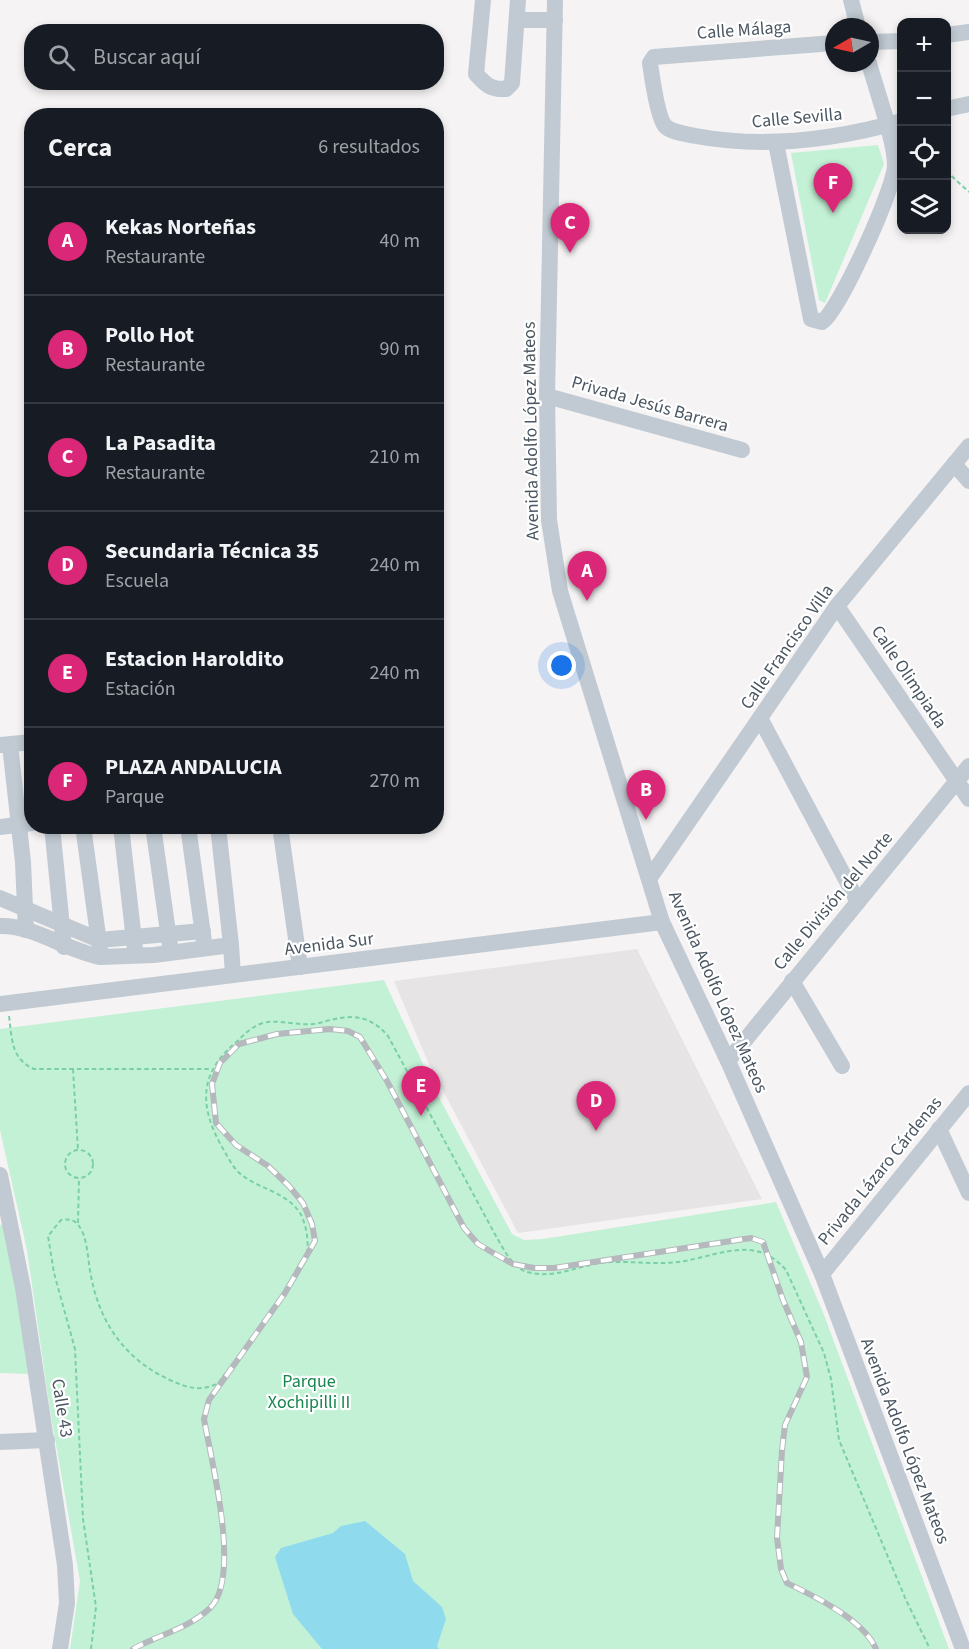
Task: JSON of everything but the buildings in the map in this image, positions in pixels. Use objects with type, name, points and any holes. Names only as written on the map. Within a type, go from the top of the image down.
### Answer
[{"type":"street","points":[[483,0],[476,74],[487,87],[506,89],[512,83],[518,0]]},
{"type":"street","name":"Avenida Adolfo López Mateos","points":[[555,0],[547,396],[549,520],[560,591],[662,922],[728,1061],[822,1274],[963,1649]]},
{"type":"street","points":[[851,0],[856,18]]},
{"type":"street","points":[[518,20],[555,20]]},
{"type":"street","points":[[951,34],[969,32]]},
{"type":"street","points":[[879,42],[897,41]]},
{"type":"street","name":"Calle Málaga","points":[[658,56],[825,44]]},
{"type":"street","name":"Calle Sevilla","points":[[658,56],[650,63],[662,120],[669,129],[712,139],[776,143],[846,135],[894,123]]},
{"type":"street","points":[[776,143],[811,319],[819,323],[832,314],[890,190],[895,167],[894,123],[873,72]]},
{"type":"street","points":[[951,108],[969,104]]},
{"type":"street","name":"Privada Jesús Barrera","points":[[547,396],[742,450]]},
{"type":"street","name":"Calle Francisco Villa","points":[[649,879],[837,606],[969,446]]},
{"type":"street","points":[[954,464],[969,481]]},
{"type":"street","name":"Calle Olimpiada","points":[[837,606],[969,799]]},
{"type":"street","points":[[760,718],[824,843],[858,902]]},
{"type":"street","points":[[24,743],[5,745],[24,820]]},
{"type":"street","name":"Calle División del Norte","points":[[728,1061],[969,766]]},
{"type":"street","points":[[0,827],[24,824]]},
{"type":"street","points":[[25,834],[26,930]]},
{"type":"street","points":[[53,834],[64,947]]},
{"type":"street","points":[[84,834],[101,957]]},
{"type":"street","points":[[122,834],[135,948]]},
{"type":"street","points":[[154,834],[171,953]]},
{"type":"street","points":[[189,834],[205,949]]},
{"type":"street","points":[[219,834],[233,975]]},
{"type":"street","points":[[281,834],[300,967]]},
{"type":"street","points":[[0,898],[99,940],[135,948],[171,953],[231,945]]},
{"type":"street","name":"Avenida Sur","points":[[3,1003],[662,922]]},
{"type":"street","points":[[0,926],[26,930],[64,947],[101,957],[135,948],[169,935],[203,931]]},
{"type":"street","points":[[792,981],[842,1066]]},
{"type":"street","name":"Privada Lázaro Cárdenas","points":[[822,1274],[969,1093]]},
{"type":"street","points":[[939,1129],[969,1193]]},
{"type":"street","name":"Calle 43","points":[[0,1175],[23,1288],[47,1440],[67,1590],[60,1649]]},
{"type":"street","points":[[0,1442],[47,1440]]},
{"type":"path","points":[[951,176],[969,192]]},
{"type":"path","points":[[3,1003],[18,1059],[34,1069],[211,1069]]},
{"type":"path","points":[[78,1178],[78,1223],[84,1234],[94,1295],[107,1325],[116,1339],[156,1374],[180,1385],[197,1389],[209,1388],[218,1383],[298,1275],[308,1253],[307,1232],[300,1213],[273,1191],[243,1176],[234,1167],[218,1140],[206,1099],[206,1083],[211,1069],[223,1053],[252,1028],[262,1023],[315,1025],[337,1018],[357,1017],[376,1022],[388,1036],[497,1238],[514,1265],[526,1272],[543,1274],[609,1263],[678,1262],[744,1250],[767,1255],[778,1261],[786,1270],[824,1353],[831,1379],[839,1440],[906,1600],[930,1649]]},
{"type":"path","points":[[73,1068],[78,1150]]},
{"type":"path","points":[[78,1150],[86,1152],[93,1164],[86,1176],[78,1178],[66,1171],[65,1164],[66,1157],[78,1150]]},
{"type":"path","points":[[78,1223],[70,1219],[61,1220],[48,1236],[54,1273],[75,1349],[83,1519],[96,1607],[91,1649]]},
{"type":"shaded area","points":[[637,949],[762,1199],[518,1233],[428,1062],[394,981]]},
{"type":"green space","points":[[878,145],[884,164],[825,303],[819,300],[791,153]]},
{"type":"green space","name":"Parque Xochipilli II","points":[[384,980],[435,1090],[512,1234],[524,1240],[543,1239],[776,1202],[824,1315],[949,1649],[70,1649],[80,1581],[50,1410],[27,1250],[0,1130],[0,1029]]},
{"type":"green space","points":[[3,1224],[18,1291],[28,1374],[0,1373],[0,1225]]},
{"type":"water","points":[[365,1521],[405,1554],[413,1581],[442,1607],[446,1619],[437,1646],[439,1649],[322,1649],[293,1614],[275,1557],[281,1548],[333,1533],[341,1526]]},
{"type":"railway","points":[[133,1649],[192,1621],[210,1608],[219,1593],[224,1571],[224,1545],[222,1517],[204,1419],[209,1400],[285,1293],[315,1241],[312,1224],[303,1203],[289,1186],[268,1166],[236,1145],[216,1123],[212,1084],[220,1063],[239,1044],[277,1034],[330,1029],[348,1031],[360,1037],[387,1081],[464,1228],[478,1244],[513,1264],[534,1268],[554,1268],[751,1238],[763,1242],[783,1300],[801,1342],[807,1377],[785,1425],[777,1538],[781,1569],[787,1583],[824,1602],[850,1619],[870,1638],[876,1649]]},
{"type":"place","name":"PLAZA ANDALUCIA","points":[[833,213]]},
{"type":"place","name":"La Pasadita","points":[[570,253]]},
{"type":"place","name":"Kekas Norteñas","points":[[587,601]]},
{"type":"place","name":"Pollo Hot","points":[[646,820]]},
{"type":"place","name":"Estacion Haroldito","points":[[421,1116]]},
{"type":"place","name":"Secundaria Técnica 35","points":[[596,1131]]}]
